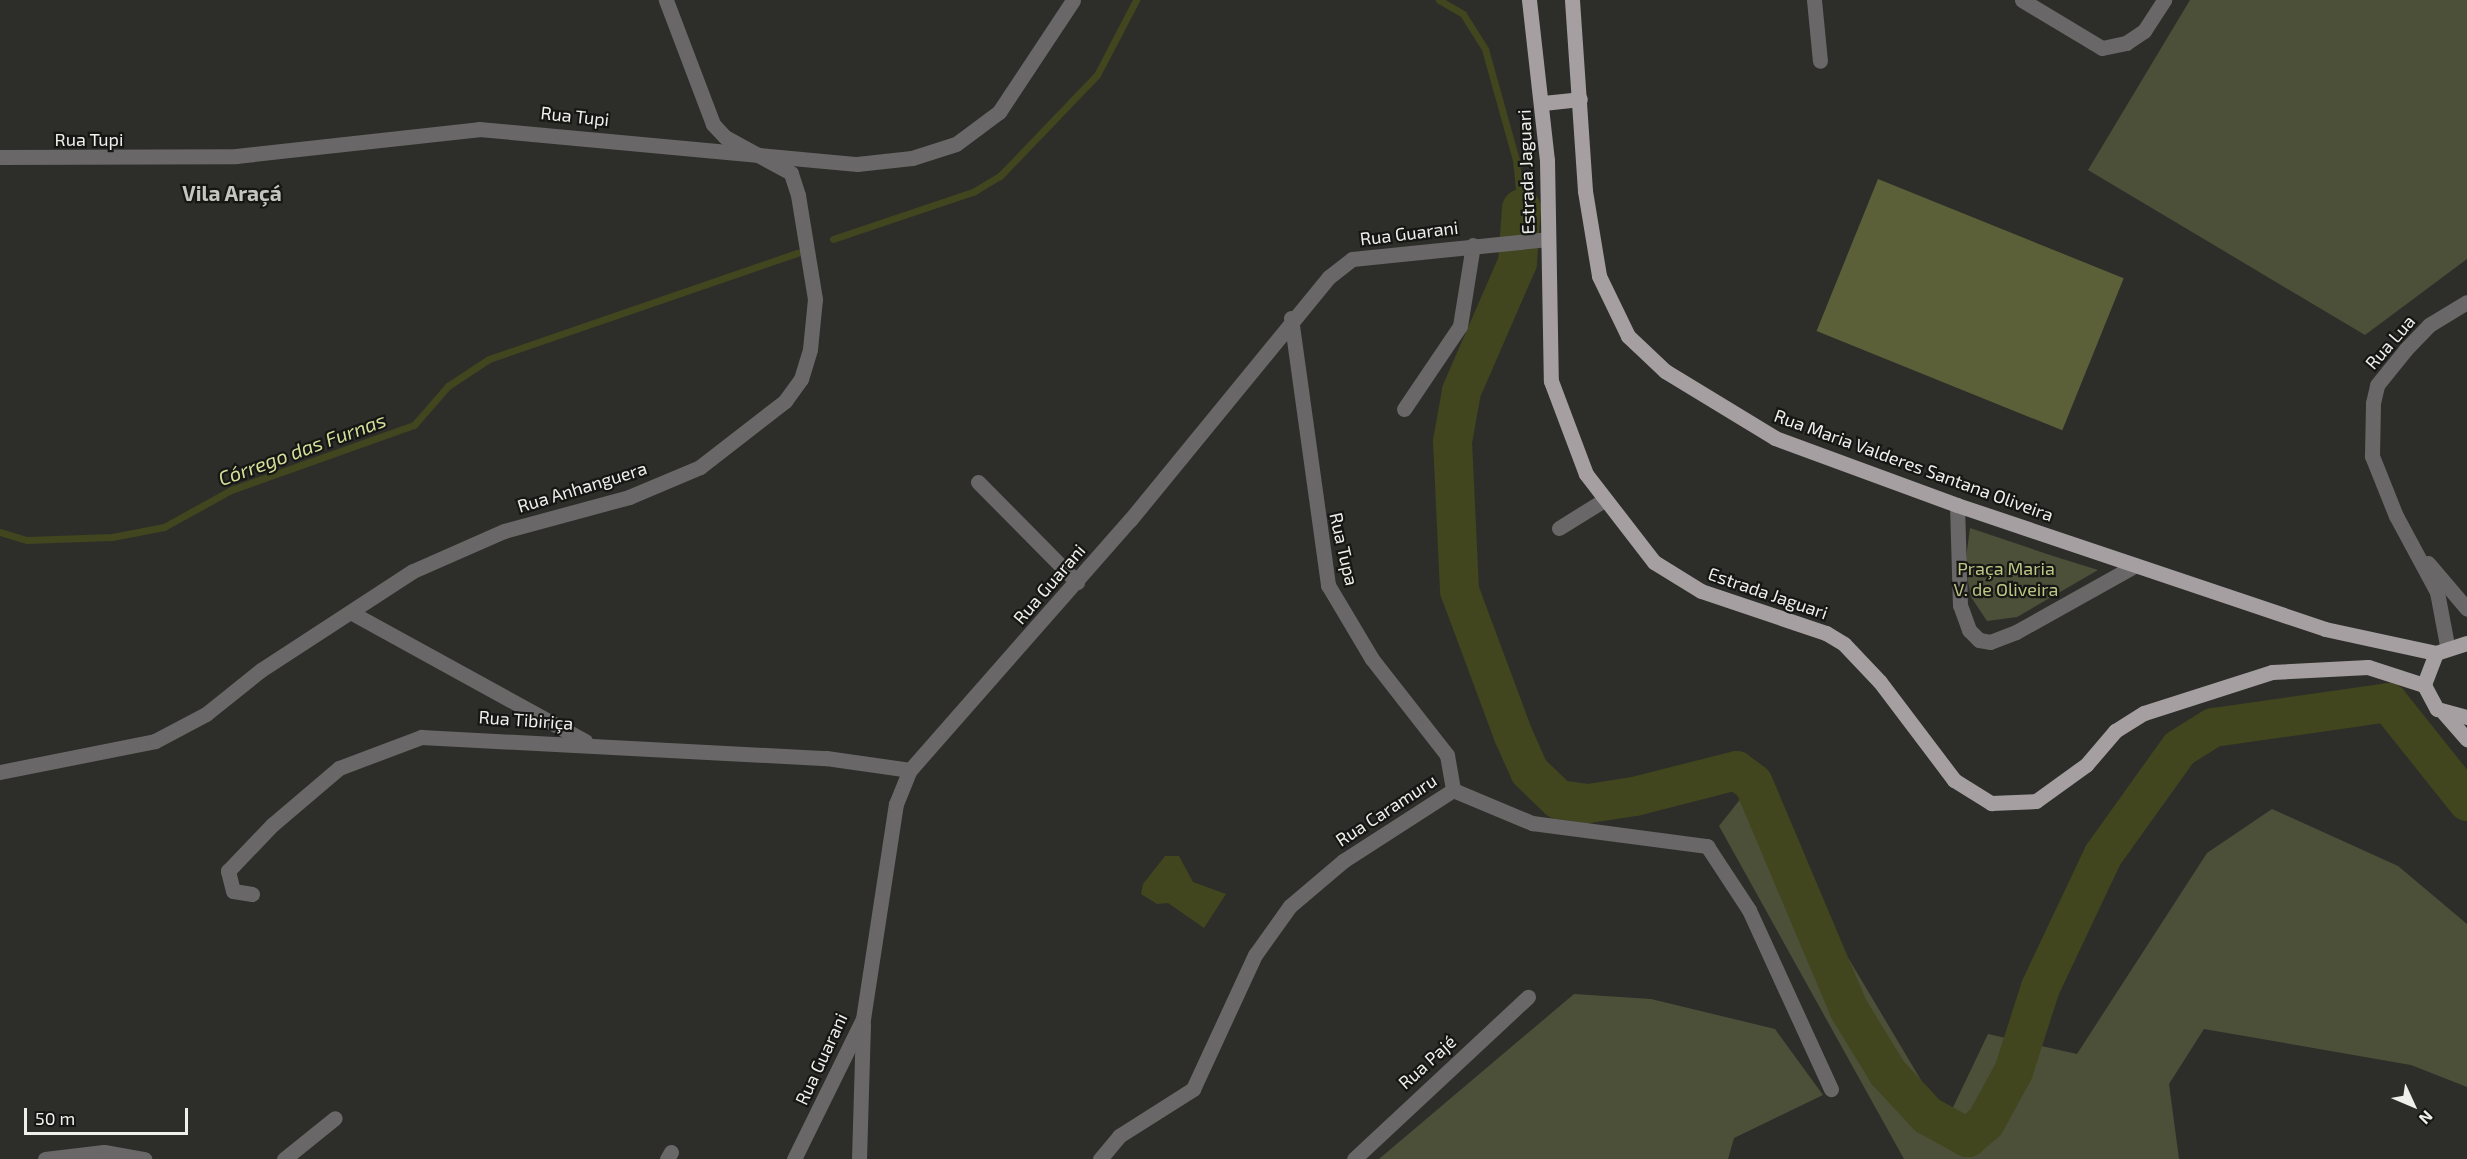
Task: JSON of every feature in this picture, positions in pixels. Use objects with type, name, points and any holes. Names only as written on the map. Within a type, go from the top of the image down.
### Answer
[{"type":"main road","name":"Estrada Jaguari","points":[[1529,0],[1543,103],[1551,381],[1586,474],[1654,562],[1682,581],[1826,633],[1844,645],[1880,682],[1954,780],[1990,803],[2036,801],[2086,765],[2115,731],[2144,713],[2272,672],[2368,667],[2424,685]]},
{"type":"main road","name":"Rua Maria Valderes Santana Oliveira","points":[[1572,0],[1593,246],[1609,304],[1628,336],[1696,393],[1775,438],[1957,505],[2325,629],[2441,649]]},
{"type":"main road","points":[[1543,103],[1580,99]]},
{"type":"main road","points":[[2467,643],[2441,649],[2424,685],[2431,702],[2467,739]]},
{"type":"main road","points":[[2444,713],[2467,717]]},
{"type":"street","name":"Rua Anhanguera","points":[[0,772],[155,741],[206,714],[261,670],[352,613],[413,571],[504,531],[629,497],[700,467],[785,401],[801,379],[810,349],[815,299],[791,173],[763,155],[725,137],[713,124],[666,0]]},
{"type":"street","name":"Rua Tupi","points":[[0,157],[236,156],[479,129],[857,164],[912,158],[956,144],[999,112],[1072,0]]},
{"type":"street","points":[[1814,0],[1820,61]]},
{"type":"street","points":[[2022,0],[2102,48],[2126,43],[2144,31],[2164,0]]},
{"type":"street","name":"Rua Guarani","points":[[794,1159],[863,1019],[896,804],[910,770],[1077,582],[1291,318],[1352,259],[1548,239]]},
{"type":"street","points":[[1404,409],[1460,326],[1473,245]]},
{"type":"street","name":"Rua Lua","points":[[2441,649],[2447,628],[2423,558],[2378,473],[2372,456],[2373,403],[2377,385],[2406,349],[2467,302]]},
{"type":"street","name":"Rua Tupa","points":[[1291,318],[1328,585],[1371,659],[1447,755],[1453,790]]},
{"type":"street","points":[[978,482],[1077,582]]},
{"type":"street","points":[[1559,528],[1604,500]]},
{"type":"street","points":[[1957,505],[1960,605],[1969,630],[1979,640],[1990,642],[2016,632],[2136,565]]},
{"type":"street","name":"Rua Lua","points":[[2423,558],[2467,609]]},
{"type":"street","points":[[352,613],[590,744]]},
{"type":"street","name":"Rua Tibiriça","points":[[252,894],[232,891],[226,881],[233,862],[339,768],[421,737],[590,744],[861,760],[910,770]]},
{"type":"street","name":"Rua Caramuru","points":[[1100,1159],[1119,1136],[1193,1089],[1255,955],[1290,906],[1343,861],[1453,790],[1532,823],[1707,846],[1749,910],[1831,1089]]},
{"type":"street","name":"Rua Pajé","points":[[1354,1159],[1528,997]]},
{"type":"street","points":[[859,1159],[863,1019]]},
{"type":"street","points":[[284,1159],[335,1118]]},
{"type":"street","points":[[45,1159],[104,1152],[144,1159]]},
{"type":"green space","points":[[2190,0],[2467,0],[2467,259],[2365,335],[2088,170]]},
{"type":"green space","name":"Praça Maria V. de Oliveira","points":[[1970,528],[2098,570],[2017,617],[1987,621],[1971,597],[1965,566]]},
{"type":"green space","points":[[1742,797],[1763,815],[1946,1122],[1988,1034],[2077,1054],[2207,853],[2272,809],[2398,866],[2467,924],[2467,1087],[2411,1065],[2204,1029],[2169,1084],[2179,1159],[1904,1159],[1719,826]]},
{"type":"green space","points":[[1574,994],[1651,999],[1775,1029],[1823,1095],[1734,1138],[1728,1159],[1379,1159]]},
{"type":"shaded area","points":[[1165,856],[1179,856],[1193,882],[1226,894],[1204,928],[1168,903],[1157,904],[1141,894],[1143,884]]},
{"type":"building","points":[[1878,179],[2124,278],[2062,430],[1817,331]]},
{"type":"waterway","name":"Córrego das Furnas","points":[[833,239],[973,192],[1000,176],[1097,75],[1136,0]]},
{"type":"waterway","name":"Córrego das Furnas","points":[[1439,0],[1463,14],[1485,49],[1516,160],[1521,208]]},
{"type":"waterway","points":[[1521,208],[1517,262],[1461,391],[1452,441],[1459,590],[1513,735],[1529,771],[1558,799],[1588,803],[1634,796],[1736,770],[1753,783],[1848,1008],[1887,1072],[1927,1115],[1967,1137],[1985,1122],[2013,1071],[2040,987],[2103,854],[2179,748],[2213,727],[2388,702],[2467,801]]},
{"type":"waterway","name":"Córrego das Furnas","points":[[0,532],[27,540],[112,537],[164,527],[231,490],[414,425],[448,386],[489,359],[797,253]]},
{"type":"district","name":"Vila Araçá","points":[[232,193]]}]
